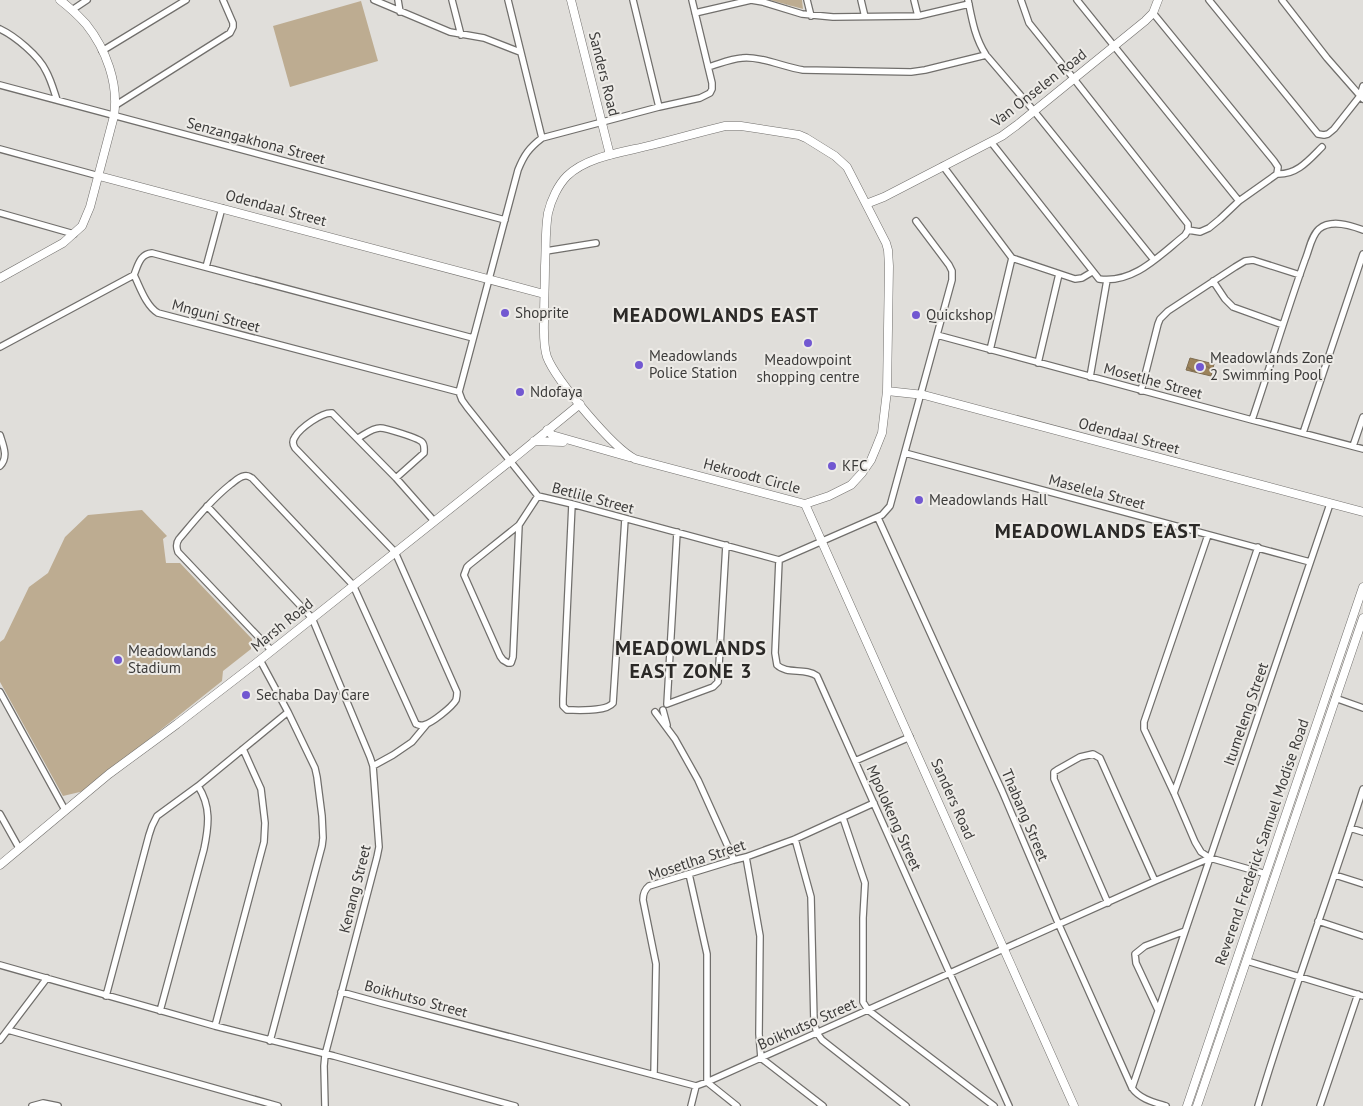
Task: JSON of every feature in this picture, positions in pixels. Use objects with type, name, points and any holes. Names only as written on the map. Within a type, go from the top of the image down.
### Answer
[{"type":"street","points":[[0,278],[57,246],[82,226],[87,217],[99,176],[114,116],[116,105],[114,86],[102,51],[86,25],[60,0]]},
{"type":"street","points":[[72,10],[87,0]]},
{"type":"street","points":[[102,51],[186,0]]},
{"type":"street","points":[[116,105],[230,33],[233,23],[223,0]]},
{"type":"street","points":[[374,0],[450,32],[484,38],[520,52]]},
{"type":"street","points":[[398,0],[400,12]]},
{"type":"street","points":[[452,0],[461,34]]},
{"type":"street","points":[[508,0],[542,138]]},
{"type":"street","name":"Sanders Road","points":[[571,0],[610,156]]},
{"type":"street","points":[[633,0],[659,107]]},
{"type":"street","points":[[459,392],[520,163],[529,148],[542,138],[700,98],[710,93],[712,83],[692,0]]},
{"type":"street","points":[[695,13],[751,0],[811,16],[918,16],[968,2],[978,40],[986,55],[1034,111],[1154,260]]},
{"type":"street","points":[[807,0],[811,16]]},
{"type":"street","points":[[861,0],[866,17]]},
{"type":"street","points":[[914,0],[918,16]]},
{"type":"street","points":[[992,142],[1099,279],[1107,280],[1130,275],[1147,267],[1185,235],[1188,230],[1188,224],[1029,23],[1021,0]]},
{"type":"street","points":[[1077,0],[1239,201]]},
{"type":"street","name":"Van Onselen Road","points":[[866,204],[992,142],[1006,133],[1145,21],[1153,13],[1158,0]]},
{"type":"street","points":[[1209,0],[1318,134],[1328,134],[1334,129],[1361,98],[1363,86]]},
{"type":"street","points":[[1282,0],[1361,98]]},
{"type":"street","points":[[1153,13],[1274,161],[1278,167],[1277,174]]},
{"type":"street","points":[[0,29],[24,46],[40,62],[47,73],[57,100]]},
{"type":"street","points":[[708,67],[744,58],[760,59],[786,67],[816,71],[911,72],[986,55]]},
{"type":"street","name":"Senzangakhona Street","points":[[0,85],[505,220]]},
{"type":"street","name":"Hekroodt Circle","points":[[725,126],[741,126],[789,133],[806,138],[836,156],[842,162],[853,178],[886,243],[888,255],[887,391],[882,433],[871,460],[851,485],[829,496],[805,504],[635,460],[619,447],[580,404],[555,372],[548,357],[544,339],[546,251],[549,212],[552,200],[562,182],[568,176],[582,166],[610,156],[725,126]]},
{"type":"street","points":[[1188,230],[1200,232],[1209,228],[1239,201],[1277,174],[1301,168],[1322,147]]},
{"type":"street","name":"Odendaal Street","points":[[0,149],[544,294]]},
{"type":"street","points":[[944,166],[1012,258],[1075,279],[1082,278],[1092,272]]},
{"type":"street","points":[[206,267],[222,208]]},
{"type":"street","points":[[0,213],[74,234]]},
{"type":"street","points":[[779,560],[878,518],[890,506],[952,280],[952,271],[916,221]]},
{"type":"street","points":[[1252,420],[1314,236],[1326,225],[1343,224],[1363,230]]},
{"type":"street","points":[[546,251],[596,242]]},
{"type":"street","points":[[0,346],[134,275],[140,260],[148,253],[473,338]]},
{"type":"street","points":[[1303,434],[1363,254]]},
{"type":"street","points":[[990,350],[1012,258]]},
{"type":"street","points":[[1141,390],[1160,319],[1168,311],[1235,267],[1249,260],[1300,275]]},
{"type":"street","points":[[1038,363],[1059,274]]},
{"type":"street","name":"Mnguni Street","points":[[134,275],[149,304],[158,313],[459,392]]},
{"type":"street","points":[[1090,377],[1107,280]]},
{"type":"street","points":[[1214,281],[1233,308],[1283,325]]},
{"type":"street","name":"Mosetlhe Street","points":[[937,336],[1363,449]]},
{"type":"street","name":"Odendaal Street","points":[[887,391],[920,394],[1363,512]]},
{"type":"street","name":"Betlile Street","points":[[459,392],[467,407],[538,496],[779,560]]},
{"type":"street","name":"Marsh Road","points":[[0,865],[109,774],[260,660],[580,404]]},
{"type":"street","points":[[373,766],[393,756],[412,742],[429,723],[449,707],[456,698],[457,692],[394,552],[295,448],[293,442],[296,435],[324,413],[332,412],[396,478],[434,521]]},
{"type":"street","points":[[1353,446],[1363,417]]},
{"type":"street","points":[[358,438],[381,428],[421,441],[424,453],[396,478]]},
{"type":"street","points":[[547,430],[552,435],[635,460]]},
{"type":"street","points":[[0,435],[5,454],[1,465]]},
{"type":"street","points":[[534,441],[575,442]]},
{"type":"street","name":"Maselela Street","points":[[905,453],[1310,562]]},
{"type":"street","points":[[271,650],[178,552],[177,546],[179,539],[207,506],[240,478],[246,476],[250,477],[353,585],[416,724],[429,723]]},
{"type":"street","points":[[519,525],[513,658],[511,663],[506,662],[500,656],[464,575],[469,565],[519,525],[538,496]]},
{"type":"street","points":[[572,504],[562,699],[563,706],[567,710],[603,709],[614,703],[624,518]]},
{"type":"street","name":"Sanders Road","points":[[805,504],[1074,1106]]},
{"type":"street","name":"Itumeleng Street","points":[[1132,1088],[1330,504]]},
{"type":"street","points":[[207,506],[312,618]]},
{"type":"street","name":"Thabang Street","points":[[878,518],[1002,791],[1059,925],[1132,1088]]},
{"type":"street","points":[[669,730],[665,707],[676,532]]},
{"type":"street","points":[[1208,534],[1144,722],[1145,731],[1198,849],[1210,858],[1266,874]]},
{"type":"street","points":[[665,707],[713,687],[718,682],[726,545]]},
{"type":"street","points":[[1174,793],[1258,548]]},
{"type":"street","name":"Mpolokeng Street","points":[[779,560],[775,653],[777,665],[783,669],[807,671],[817,676],[1009,1106]]},
{"type":"street","name":"Reverend Frederick Samuel Modise Road","points":[[1187,1106],[1363,587]]},
{"type":"street","name":"Kenang Street","points":[[312,618],[373,766],[379,847],[325,1055],[325,1106]]},
{"type":"street","name":"Reverend Frederick Samuel Modise Road","points":[[1197,1106],[1363,618]]},
{"type":"street","points":[[260,660],[288,712],[316,772],[323,838],[270,1041]]},
{"type":"street","points":[[0,692],[64,810]]},
{"type":"street","points":[[1335,698],[1363,708]]},
{"type":"street","points":[[106,996],[152,826],[158,816],[198,786],[288,712]]},
{"type":"street","points":[[656,712],[675,739],[698,780],[734,860]]},
{"type":"street","points":[[855,761],[910,737]]},
{"type":"street","points":[[215,1026],[264,842],[265,823],[261,789],[243,749]]},
{"type":"street","points":[[1108,903],[1054,779],[1054,772],[1080,757],[1093,754],[1100,758],[1155,881]]},
{"type":"street","points":[[160,1011],[207,834],[207,804],[198,786]]},
{"type":"street","points":[[1258,1106],[1363,789]]},
{"type":"street","name":"Mosetlha Street","points":[[654,1075],[656,964],[643,900],[649,886],[746,858],[844,818],[874,803]]},
{"type":"street","points":[[0,814],[19,848]]},
{"type":"street","points":[[844,818],[865,883],[863,1002],[868,1010],[994,1106]]},
{"type":"street","points":[[1350,828],[1363,832]]},
{"type":"street","points":[[795,839],[811,897],[814,1022],[817,1033],[827,1044],[906,1106]]},
{"type":"street","points":[[746,858],[760,936],[759,1034],[761,1058],[823,1106]]},
{"type":"street","name":"Boikhutso Street","points":[[341,992],[696,1086],[1210,858]]},
{"type":"street","points":[[690,874],[707,954],[707,1082],[737,1106]]},
{"type":"street","points":[[1335,875],[1363,884]]},
{"type":"street","points":[[1318,921],[1363,936]]},
{"type":"street","points":[[1158,1010],[1136,963],[1135,954],[1145,946],[1185,931]]},
{"type":"street","points":[[1246,961],[1361,995],[1320,1106]]},
{"type":"street","points":[[0,965],[160,1011],[515,1106]]},
{"type":"street","points":[[0,1040],[47,978]]},
{"type":"street","points":[[8,1030],[278,1106]]},
{"type":"street","points":[[691,1106],[696,1086]]},
{"type":"street","points":[[1132,1088],[1142,1098],[1166,1106]]},
{"type":"street","points":[[32,1106],[43,1103],[58,1106]]},
{"type":"green space","points":[[770,0],[802,0],[803,9]]},
{"type":"green space","points":[[361,1],[378,61],[290,87],[273,26]]},
{"type":"green space","name":"Meadowlands Stadium","points":[[142,510],[167,536],[163,539],[166,563],[180,563],[252,639],[251,649],[223,671],[222,681],[84,791],[63,796],[0,682],[0,642],[4,639],[29,587],[48,573],[65,537],[88,515]]},
{"type":"water","name":"Meadowlands Zone 2 Swimming Pool","points":[[1190,358],[1214,364],[1211,376],[1186,370]]},
{"type":"place","name":"Shoprite","points":[[505,313]]},
{"type":"place","name":"Quickshop","points":[[916,315]]},
{"type":"place","name":"Meadowpoint shopping centre","points":[[808,343]]},
{"type":"place","name":"Meadowlands Police Station","points":[[639,365]]},
{"type":"place","name":"Meadowlands Zone 2 Swimming Pool","points":[[1200,367]]},
{"type":"place","name":"Ndofaya","points":[[520,392]]},
{"type":"place","name":"KFC","points":[[832,466]]},
{"type":"place","name":"Meadowlands Hall","points":[[919,500]]},
{"type":"place","name":"Meadowlands Stadium","points":[[118,660]]},
{"type":"place","name":"Sechaba Day Care","points":[[246,695]]},
{"type":"district","name":"MEADOWLANDS EAST","points":[[716,315]]},
{"type":"district","name":"MEADOWLANDS EAST","points":[[1098,531]]},
{"type":"district","name":"MEADOWLANDS EAST ZONE 3","points":[[691,660]]}]
